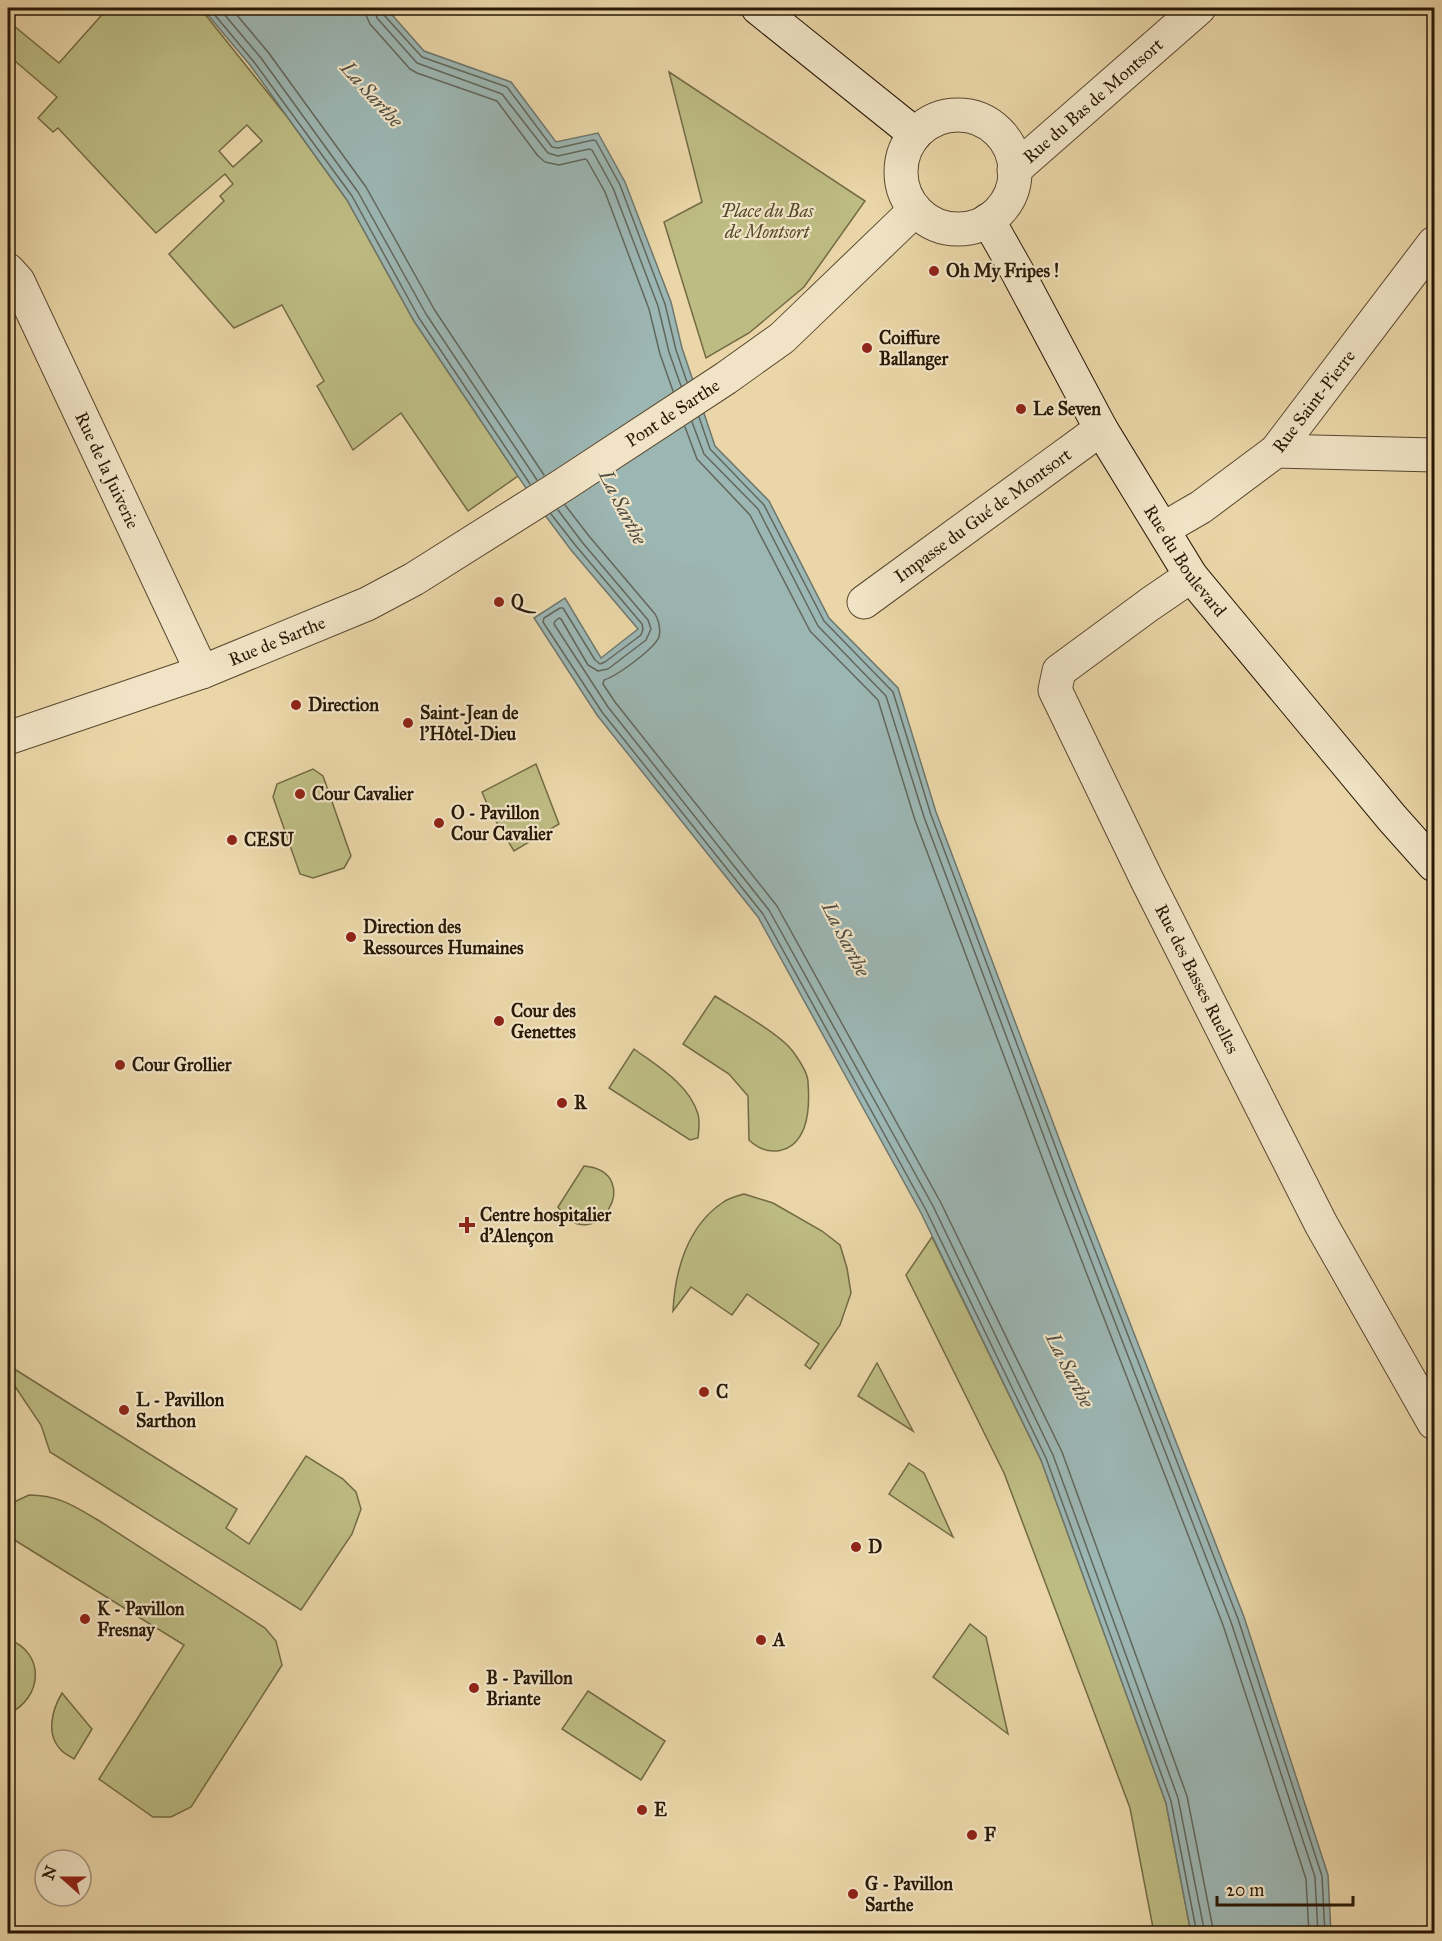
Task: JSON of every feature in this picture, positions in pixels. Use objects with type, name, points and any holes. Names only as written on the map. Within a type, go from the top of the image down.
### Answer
[{"type":"street","points":[[758,8],[915,134]]},
{"type":"street","name":"Rue du Bas de Montsort","points":[[1014,170],[1199,8]]},
{"type":"street","points":[[957,115],[974,117],[990,125],[1003,138],[1011,153],[1014,170],[1014,183],[1001,210],[988,220],[969,228],[949,229],[931,222],[915,210],[905,194],[901,174],[902,160],[915,134],[927,124],[941,117],[957,115]]},
{"type":"street","name":"Pont de Sarthe","points":[[530,507],[726,378],[782,338],[915,210]]},
{"type":"street","name":"Rue du Boulevard","points":[[988,220],[1101,429],[1191,576],[1434,866]]},
{"type":"street","name":"Rue Saint-Pierre","points":[[1163,529],[1201,507],[1276,451],[1434,243]]},
{"type":"street","name":"Rue de la Juiverie","points":[[8,270],[18,281],[202,672]]},
{"type":"street","name":"Impasse du Gué de Montsort","points":[[864,602],[1101,429]]},
{"type":"street","points":[[1276,451],[1434,455]]},
{"type":"street","name":"Rue de Sarthe","points":[[8,738],[202,672],[367,604],[414,579],[530,507]]},
{"type":"street","name":"Rue des Basses Ruelles","points":[[1191,576],[1059,671],[1055,690],[1148,882],[1321,1224],[1434,1423]]},
{"type":"green space","points":[[108,8],[200,8],[288,118],[347,200],[414,321],[518,476],[468,511],[401,413],[353,450],[317,386],[324,381],[282,305],[234,328],[169,254],[224,201],[220,196],[233,184],[225,174],[156,233],[58,128],[53,132],[38,118],[57,97],[8,55],[8,21],[59,63]],"holes":[[[247,125],[262,141],[233,167],[219,151]]]},
{"type":"green space","name":"Place du Bas de Montsort","points":[[669,72],[865,201],[804,287],[749,333],[706,358],[664,222],[702,202]]},
{"type":"green space","points":[[536,764],[559,824],[514,851],[491,813],[482,792]]},
{"type":"green space","points":[[313,769],[323,776],[351,856],[344,868],[313,878],[300,874],[273,797],[277,784]]},
{"type":"green space","points":[[715,996],[779,1038],[794,1053],[805,1071],[808,1078],[806,1123],[800,1137],[787,1148],[772,1151],[756,1146],[749,1140],[748,1096],[729,1074],[683,1044]]},
{"type":"green space","points":[[634,1049],[680,1085],[694,1103],[698,1114],[698,1138],[690,1140],[609,1088]]},
{"type":"green space","points":[[584,1166],[603,1172],[612,1183],[613,1196],[608,1209],[599,1220],[586,1225],[572,1221],[558,1207]]},
{"type":"green space","points":[[744,1194],[773,1203],[822,1231],[840,1245],[851,1293],[840,1325],[810,1369],[805,1365],[819,1344],[747,1294],[732,1315],[691,1287],[673,1311],[680,1266],[692,1237],[700,1224],[722,1203]]},
{"type":"green space","points":[[932,1237],[1041,1460],[1166,1803],[1191,1933],[1154,1933],[1130,1808],[1004,1473],[906,1275]]},
{"type":"green space","points":[[877,1363],[913,1431],[858,1396]]},
{"type":"green space","points":[[8,1365],[237,1509],[226,1528],[249,1544],[306,1456],[343,1479],[356,1492],[361,1509],[352,1534],[301,1610],[50,1452],[41,1425],[8,1376]]},
{"type":"green space","points":[[909,1463],[924,1473],[953,1537],[889,1494]]},
{"type":"green space","points":[[29,1495],[57,1499],[98,1520],[265,1628],[276,1641],[282,1665],[191,1807],[171,1817],[153,1817],[99,1779],[184,1645],[8,1536],[8,1526],[14,1515],[12,1503]]},
{"type":"green space","points":[[970,1624],[986,1637],[1008,1734],[933,1677]]},
{"type":"green space","points":[[8,1639],[29,1654],[34,1665],[35,1676],[28,1698],[20,1707],[8,1714]]},
{"type":"green space","points":[[588,1691],[665,1741],[641,1780],[562,1729]]},
{"type":"green space","points":[[62,1693],[92,1729],[74,1759],[63,1752],[53,1738],[53,1715]]},
{"type":"water","name":"La Sarthe","points":[[202,8],[386,8],[424,51],[511,82],[556,142],[598,133],[625,182],[671,302],[682,348],[715,446],[769,501],[829,618],[898,688],[936,812],[1078,1189],[1244,1617],[1328,1875],[1331,1933],[1191,1933],[1166,1803],[1041,1460],[921,1213],[758,917],[597,715],[534,618],[565,598],[601,658],[638,629],[571,550],[536,503],[414,321],[347,200],[250,65]]},
{"type":"place","name":"Oh My Fripes !","points":[[934,271]]},
{"type":"place","name":"Coiffure Ballanger","points":[[867,348]]},
{"type":"place","name":"Le Seven","points":[[1021,409]]},
{"type":"place","name":"Q","points":[[499,602]]},
{"type":"place","name":"Direction","points":[[296,705]]},
{"type":"place","name":"Saint-Jean de l'Hôtel-Dieu","points":[[408,723]]},
{"type":"place","name":"Cour Cavalier","points":[[300,794]]},
{"type":"place","name":"O - Pavillon Cour Cavalier","points":[[439,823]]},
{"type":"place","name":"CESU","points":[[232,840]]},
{"type":"place","name":"Direction des Ressources Humaines","points":[[351,937]]},
{"type":"place","name":"Cour des Genettes","points":[[499,1021]]},
{"type":"place","name":"Cour Grollier","points":[[120,1065]]},
{"type":"place","name":"R","points":[[562,1103]]},
{"type":"place","name":"Centre hospitalier d'Alençon","points":[[467,1225]]},
{"type":"place","name":"C","points":[[704,1392]]},
{"type":"place","name":"L - Pavillon Sarthon","points":[[124,1410]]},
{"type":"place","name":"D","points":[[856,1547]]},
{"type":"place","name":"K - Pavillon Fresnay","points":[[85,1619]]},
{"type":"place","name":"A","points":[[761,1640]]},
{"type":"place","name":"B - Pavillon Briante","points":[[474,1688]]},
{"type":"place","name":"E","points":[[642,1810]]},
{"type":"place","name":"F","points":[[972,1835]]},
{"type":"place","name":"G - Pavillon Sarthe","points":[[853,1894]]}]
